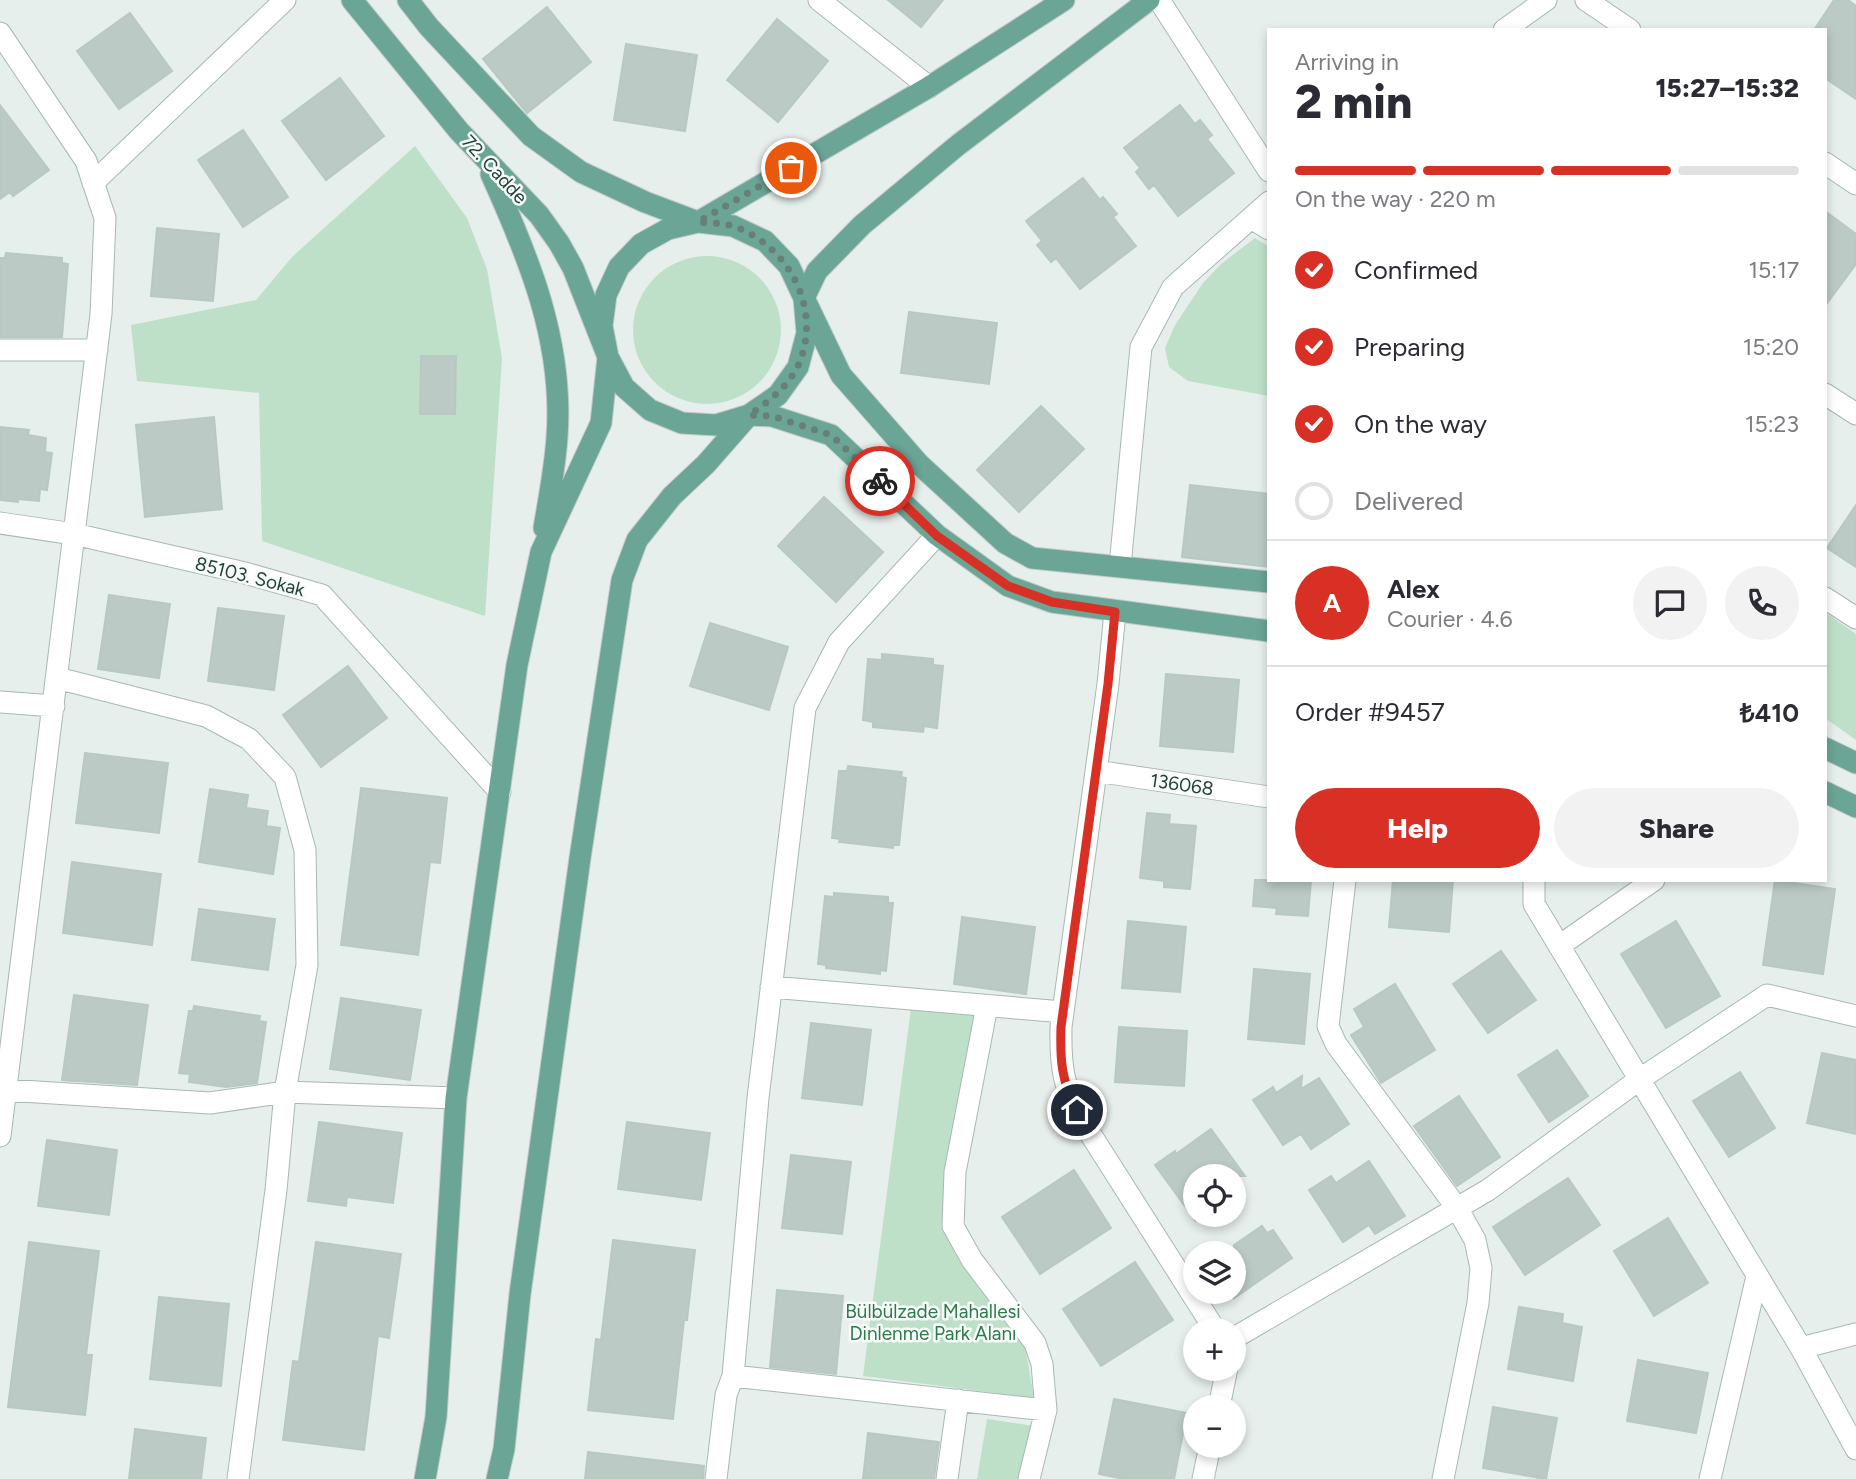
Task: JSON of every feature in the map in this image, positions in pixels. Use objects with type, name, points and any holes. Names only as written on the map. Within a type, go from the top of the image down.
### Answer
[{"type":"main road","name":"72. Cadde","points":[[352,0],[459,131],[539,215],[573,268],[608,357]]},
{"type":"main road","points":[[408,0],[429,27],[531,136],[581,172],[645,202],[698,222],[733,226],[765,241],[789,266],[841,375],[919,464],[1005,543],[1032,558],[1267,582]]},
{"type":"main road","points":[[541,552],[601,423],[608,357],[602,326],[606,295],[619,267],[640,244],[668,229],[698,222],[929,87],[1064,0]]},
{"type":"main road","points":[[497,1479],[578,872],[622,580],[637,540],[672,496],[706,464],[749,415],[778,395],[797,366],[807,333],[804,298],[817,271],[862,225],[958,145],[1149,0]]},
{"type":"main road","points":[[425,1479],[436,1417],[456,1098],[517,665],[541,552],[558,437],[554,361],[540,290],[483,156]]},
{"type":"main road","points":[[608,357],[624,387],[650,410],[682,423],[716,425],[749,415],[772,416],[831,435],[937,536],[1008,586],[1052,602],[1267,631]]},
{"type":"main road","points":[[1827,749],[1856,763]]},
{"type":"main road","points":[[1827,793],[1856,807]]},
{"type":"street","points":[[93,183],[285,0]]},
{"type":"street","points":[[819,0],[929,87]]},
{"type":"street","points":[[1159,0],[1267,168]]},
{"type":"street","points":[[1507,28],[1546,0]]},
{"type":"street","points":[[1586,0],[1627,28]]},
{"type":"street","points":[[0,33],[86,161],[105,218],[101,314],[54,706],[8,1001],[6,1090],[0,1136]]},
{"type":"street","points":[[1827,164],[1856,184]]},
{"type":"street","points":[[1121,566],[1141,347],[1173,287],[1260,224],[1267,207]]},
{"type":"street","points":[[0,350],[97,351]]},
{"type":"street","points":[[1827,395],[1856,414]]},
{"type":"street","name":"85103. Sokak","points":[[0,523],[74,534],[245,573],[322,595],[500,792]]},
{"type":"street","points":[[716,1479],[726,1395],[733,1376],[758,1098],[805,708],[839,642],[937,536]]},
{"type":"street","points":[[1827,599],[1856,618]]},
{"type":"street","points":[[1115,612],[1063,1012],[1060,1062],[1068,1093],[1086,1127],[1207,1318]]},
{"type":"street","points":[[57,678],[206,716],[249,739],[285,777],[305,850],[307,965],[285,1091],[276,1190],[238,1479]]},
{"type":"street","points":[[0,702],[54,706]]},
{"type":"street","name":"136068","points":[[1096,771],[1267,797]]},
{"type":"street","points":[[1345,882],[1328,1026],[1336,1044],[1457,1208],[1475,1240],[1481,1269],[1478,1303],[1443,1479]]},
{"type":"street","points":[[1534,882],[1534,904],[1801,1348],[1856,1449]]},
{"type":"street","points":[[1559,946],[1651,882]]},
{"type":"street","points":[[771,987],[1063,1012]]},
{"type":"street","points":[[1246,1331],[1489,1190],[1640,1079],[1767,995],[1856,1016]]},
{"type":"street","points":[[987,1006],[955,1172],[953,1226],[972,1260],[1035,1343],[1042,1364],[1046,1410],[1029,1479]]},
{"type":"street","points":[[6,1090],[210,1103],[285,1091],[456,1098]]},
{"type":"street","points":[[1710,1479],[1757,1276]]},
{"type":"street","points":[[1801,1348],[1856,1334]]},
{"type":"street","points":[[733,1376],[1046,1410]]},
{"type":"street","points":[[947,1479],[958,1400]]},
{"type":"street","points":[[1203,1479],[1207,1458]]},
{"type":"green space","points":[[415,146],[467,218],[487,269],[502,358],[485,616],[262,541],[259,393],[137,381],[131,325],[256,300],[292,257]]},
{"type":"green space","points":[[1255,238],[1267,246],[1267,396],[1188,381],[1169,367],[1165,348],[1175,325],[1203,283],[1221,264]]},
{"type":"green space","points":[[707,256],[735,262],[759,278],[775,302],[781,330],[775,358],[759,382],[735,398],[707,404],[679,398],[655,382],[639,358],[633,330],[639,302],[655,278],[679,262]]},
{"type":"green space","points":[[1827,613],[1856,634],[1856,740],[1827,719]]},
{"type":"green space","name":"Bülbülzade Mahallesi Dinlenme Park Alanı","points":[[911,1008],[976,1013],[948,1234],[1025,1346],[1034,1398],[863,1376]]},
{"type":"green space","points":[[987,1419],[1034,1426],[1024,1479],[977,1479]]},
{"type":"building","points":[[888,0],[943,0],[921,27]]},
{"type":"building","points":[[1834,0],[1848,0],[1856,6],[1856,99],[1827,79],[1827,28],[1815,28]]},
{"type":"building","points":[[547,7],[591,62],[527,113],[483,59]]},
{"type":"building","points":[[130,13],[172,71],[119,109],[77,51]]},
{"type":"building","points":[[777,19],[828,61],[778,122],[727,80]]},
{"type":"building","points":[[626,44],[697,55],[685,131],[614,120]]},
{"type":"building","points":[[340,78],[384,136],[326,180],[282,121]]},
{"type":"building","points":[[0,105],[49,170],[13,196],[10,192],[0,199]]},
{"type":"building","points":[[1180,105],[1195,124],[1200,120],[1212,135],[1207,139],[1234,173],[1178,216],[1154,185],[1149,189],[1136,172],[1140,168],[1124,148]]},
{"type":"building","points":[[243,130],[288,197],[243,227],[198,160]]},
{"type":"building","points":[[1083,178],[1100,200],[1103,197],[1117,214],[1113,217],[1136,246],[1080,289],[1056,258],[1051,262],[1037,245],[1042,241],[1026,221]]},
{"type":"building","points":[[1827,212],[1856,234],[1856,264],[1827,303]]},
{"type":"building","points":[[157,228],[219,234],[213,301],[151,296]]},
{"type":"building","points":[[6,253],[62,258],[62,263],[68,264],[62,337],[0,337],[0,258],[5,258]]},
{"type":"building","points":[[909,312],[997,323],[989,384],[901,373]]},
{"type":"building","points":[[421,356],[456,356],[455,414],[420,414]]},
{"type":"building","points":[[1041,406],[1084,449],[1019,512],[977,470]]},
{"type":"building","points":[[214,417],[222,509],[145,517],[136,425]]},
{"type":"building","points":[[0,427],[29,430],[28,435],[46,438],[45,452],[52,453],[47,490],[40,489],[39,501],[0,500]]},
{"type":"building","points":[[1190,485],[1267,494],[1267,567],[1182,557]]},
{"type":"building","points":[[824,497],[883,552],[836,602],[778,546]]},
{"type":"building","points":[[1856,505],[1856,567],[1827,548]]},
{"type":"building","points":[[109,595],[170,604],[159,678],[98,669]]},
{"type":"building","points":[[218,608],[284,616],[274,690],[208,681]]},
{"type":"building","points":[[710,623],[788,647],[769,710],[690,686]]},
{"type":"building","points":[[882,654],[933,659],[933,665],[943,666],[937,728],[924,726],[923,732],[873,727],[873,722],[863,720],[868,659],[882,660]]},
{"type":"building","points":[[348,666],[387,718],[321,767],[283,715]]},
{"type":"building","points":[[1166,674],[1239,680],[1233,752],[1160,746]]},
{"type":"building","points":[[85,753],[168,763],[159,833],[76,823]]},
{"type":"building","points":[[848,766],[902,772],[901,777],[906,778],[899,845],[893,845],[893,848],[839,842],[840,839],[832,838],[839,771],[847,771]]},
{"type":"building","points":[[361,788],[447,798],[440,863],[430,862],[418,955],[341,945]]},
{"type":"building","points":[[210,789],[248,795],[246,808],[268,811],[266,826],[280,828],[273,874],[199,862]]},
{"type":"building","points":[[1147,813],[1170,815],[1169,824],[1196,826],[1190,889],[1164,887],[1164,881],[1140,878]]},
{"type":"building","points":[[72,862],[161,874],[152,945],[63,933]]},
{"type":"building","points":[[1255,880],[1311,882],[1308,916],[1276,914],[1277,908],[1253,906]]},
{"type":"building","points":[[1393,882],[1453,882],[1449,932],[1389,927]]},
{"type":"building","points":[[1775,882],[1835,889],[1823,974],[1763,965]]},
{"type":"building","points":[[834,893],[888,897],[888,903],[893,903],[886,971],[880,970],[880,974],[826,968],[826,965],[818,964],[825,896],[834,897]]},
{"type":"building","points":[[199,909],[275,919],[268,970],[192,960]]},
{"type":"building","points":[[962,917],[1035,927],[1026,994],[954,984]]},
{"type":"building","points":[[1128,921],[1186,927],[1180,992],[1122,988]]},
{"type":"building","points":[[1676,921],[1720,996],[1666,1028],[1621,954]]},
{"type":"building","points":[[1501,951],[1536,1000],[1488,1033],[1453,984]]},
{"type":"building","points":[[1254,969],[1310,974],[1304,1044],[1248,1039]]},
{"type":"building","points":[[1395,984],[1435,1050],[1381,1083],[1351,1035],[1364,1027],[1354,1009]]},
{"type":"building","points":[[74,995],[148,1005],[137,1085],[62,1080]]},
{"type":"building","points":[[341,998],[421,1010],[410,1080],[330,1069]]},
{"type":"building","points":[[194,1006],[260,1016],[259,1021],[266,1022],[257,1083],[226,1087],[189,1082],[190,1074],[179,1073],[189,1011],[193,1011]]},
{"type":"building","points":[[811,1023],[871,1030],[862,1105],[802,1098]]},
{"type":"building","points":[[1119,1027],[1187,1031],[1184,1086],[1115,1082]]},
{"type":"building","points":[[1557,1050],[1588,1096],[1549,1122],[1518,1075]]},
{"type":"building","points":[[1822,1053],[1856,1060],[1856,1134],[1807,1123]]},
{"type":"building","points":[[1740,1072],[1775,1128],[1729,1157],[1693,1101]]},
{"type":"building","points":[[1302,1076],[1301,1089],[1319,1078],[1349,1124],[1311,1149],[1301,1134],[1283,1145],[1253,1100],[1273,1087],[1276,1093]]},
{"type":"building","points":[[1459,1096],[1500,1157],[1457,1186],[1414,1126]]},
{"type":"building","points":[[319,1122],[402,1133],[393,1203],[347,1197],[346,1206],[308,1201]]},
{"type":"building","points":[[627,1122],[710,1133],[701,1200],[618,1189]]},
{"type":"building","points":[[1211,1129],[1236,1164],[1183,1164],[1183,1204],[1155,1165],[1175,1151],[1176,1154]]},
{"type":"building","points":[[47,1140],[117,1150],[109,1215],[38,1206]]},
{"type":"building","points":[[791,1155],[851,1162],[842,1234],[782,1228]]},
{"type":"building","points":[[1369,1161],[1405,1216],[1375,1234],[1369,1225],[1343,1242],[1309,1190],[1331,1176],[1336,1183]]},
{"type":"building","points":[[1074,1170],[1111,1228],[1040,1274],[1002,1217]]},
{"type":"building","points":[[1568,1178],[1600,1225],[1525,1275],[1493,1227]]},
{"type":"building","points":[[1668,1218],[1708,1283],[1654,1316],[1614,1251]]},
{"type":"building","points":[[1262,1226],[1267,1233],[1273,1230],[1292,1258],[1246,1290],[1246,1241],[1240,1241]]},
{"type":"building","points":[[613,1240],[695,1250],[673,1419],[588,1410],[596,1339],[601,1340]]},
{"type":"building","points":[[29,1242],[99,1251],[86,1355],[92,1355],[85,1415],[8,1407]]},
{"type":"building","points":[[316,1242],[401,1254],[389,1338],[378,1336],[364,1450],[283,1440],[293,1361],[299,1362]]},
{"type":"building","points":[[1135,1262],[1173,1320],[1101,1366],[1063,1309]]},
{"type":"building","points":[[777,1290],[843,1296],[836,1374],[770,1367]]},
{"type":"building","points":[[159,1297],[229,1304],[221,1386],[150,1379]]},
{"type":"building","points":[[1519,1307],[1563,1314],[1562,1323],[1582,1327],[1573,1381],[1508,1369]]},
{"type":"building","points":[[1638,1360],[1708,1373],[1696,1433],[1627,1421]]},
{"type":"building","points":[[1114,1399],[1183,1412],[1183,1433],[1174,1479],[1124,1479],[1099,1474]]},
{"type":"building","points":[[1493,1407],[1557,1418],[1546,1479],[1483,1468]]},
{"type":"building","points":[[135,1429],[206,1438],[201,1479],[129,1479]]},
{"type":"building","points":[[868,1433],[939,1442],[934,1479],[863,1479]]},
{"type":"building","points":[[588,1452],[704,1466],[703,1479],[585,1479]]},
{"type":"way so far","points":[[791,168],[698,222],[733,226],[765,241],[789,266],[804,298],[807,333],[797,366],[778,395],[749,415],[772,416],[831,435],[880,481]]},
{"type":"route","points":[[880,481],[937,536],[1008,586],[1052,602],[1115,612],[1108,684],[1061,1027],[1060,1062],[1068,1093],[1077,1110]]}]
